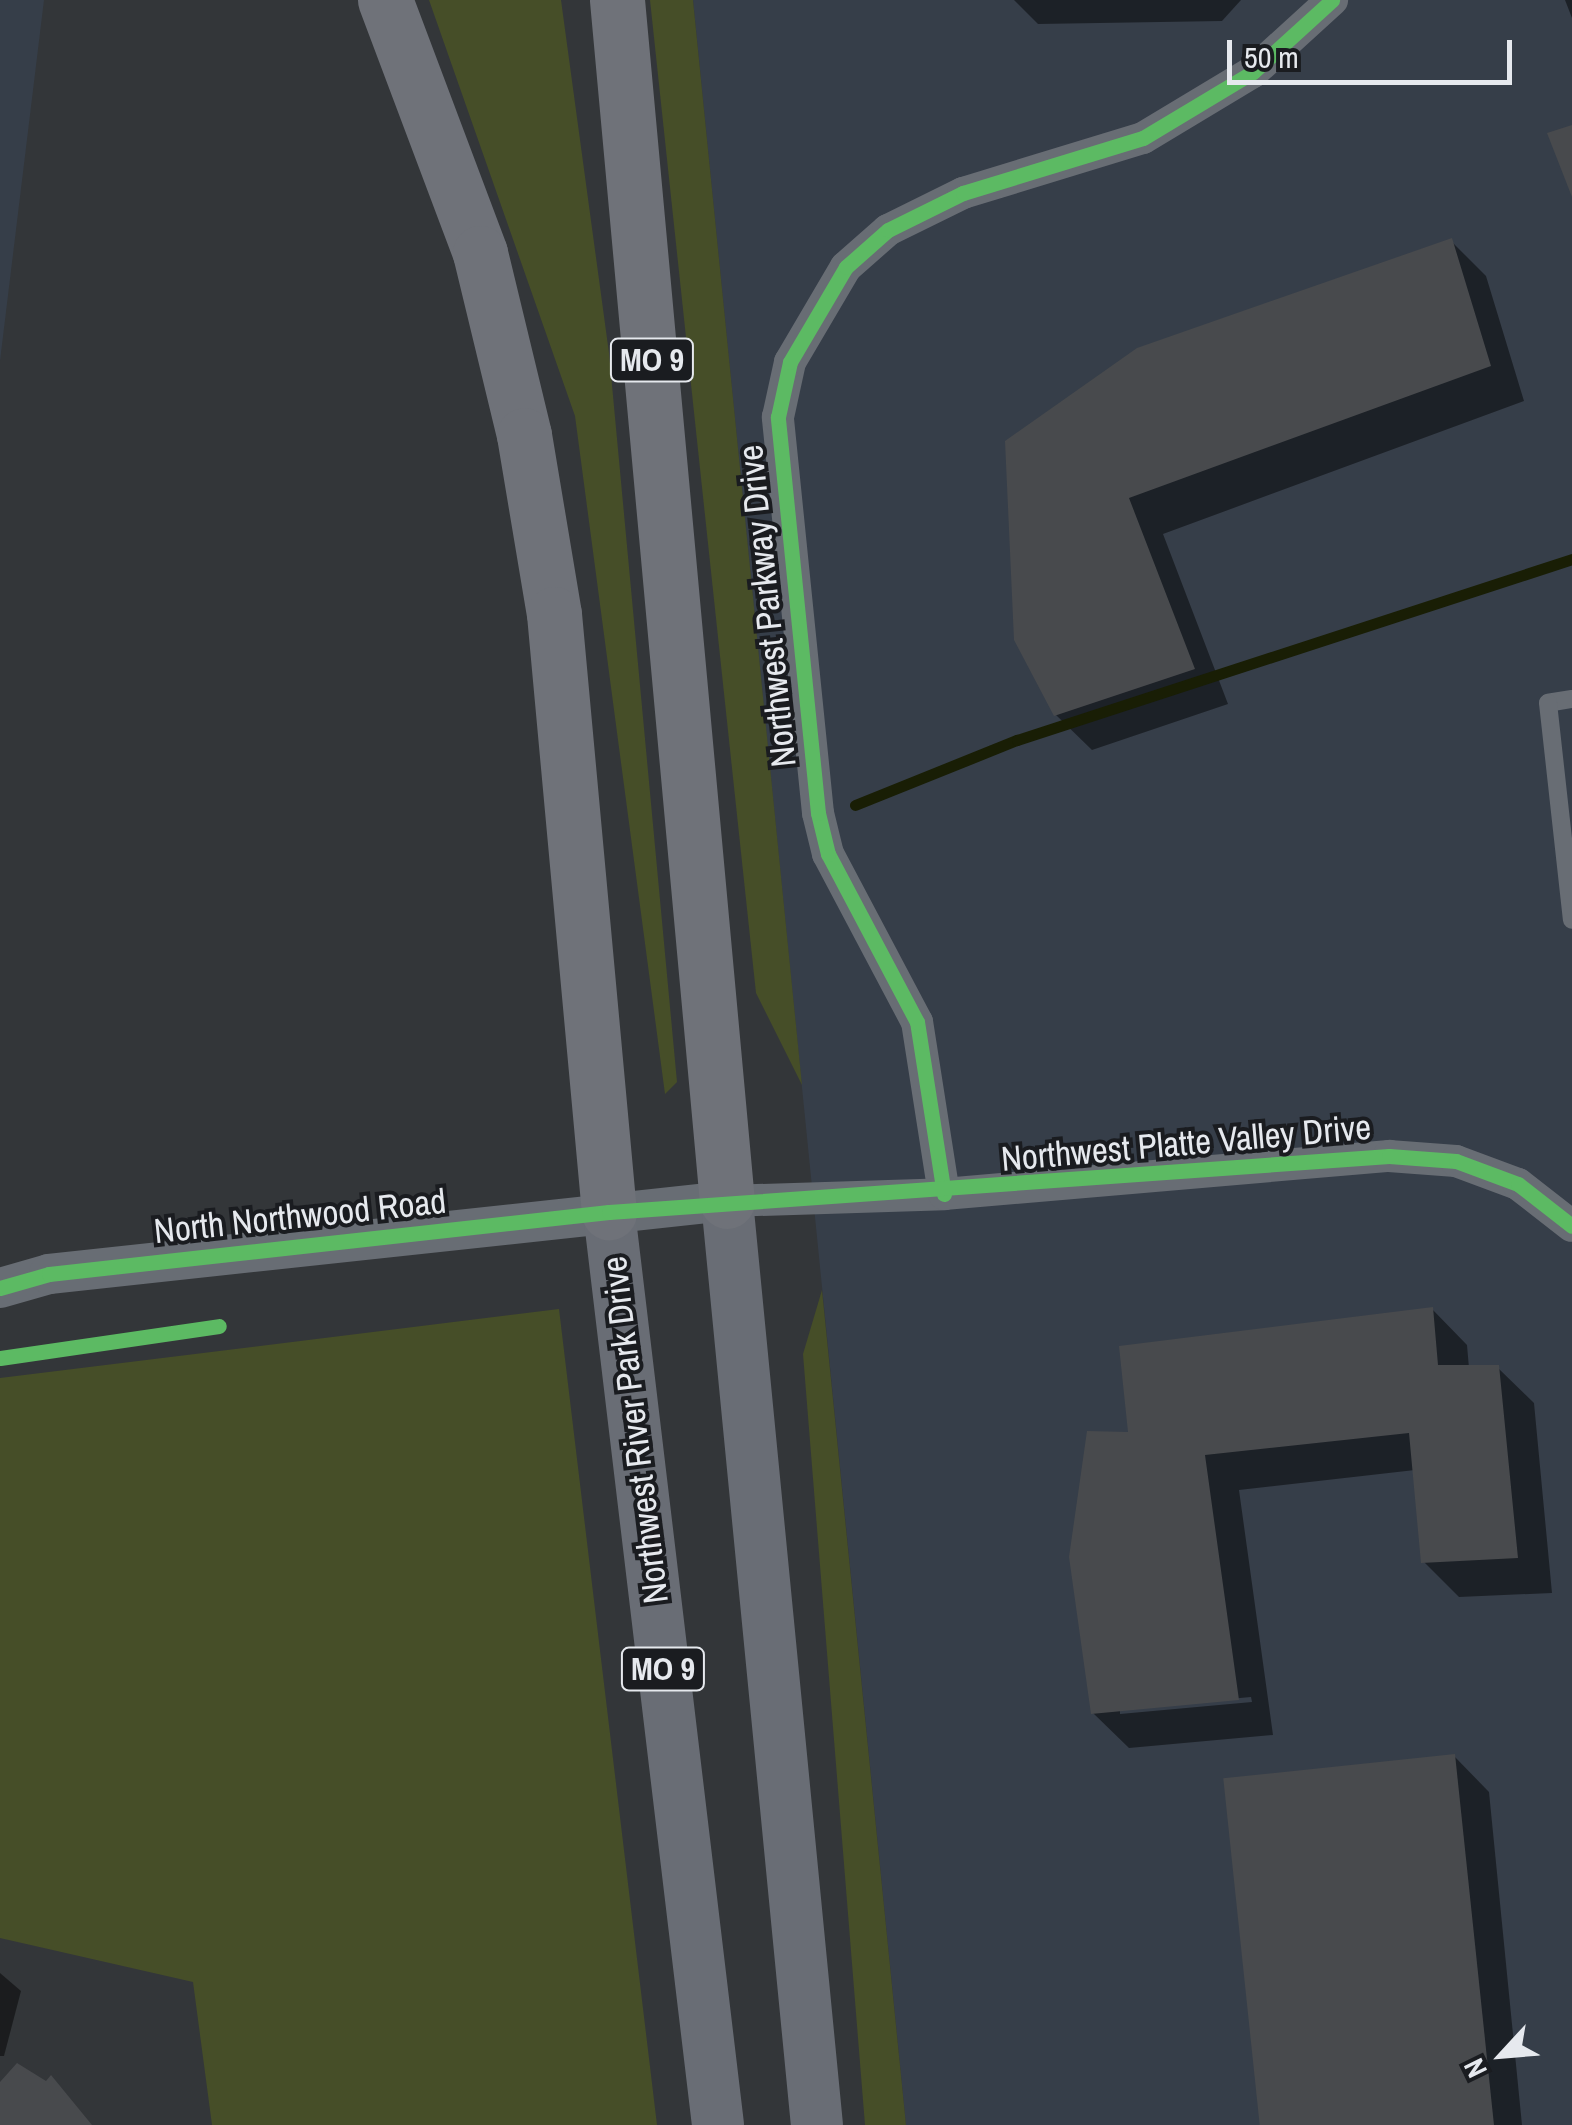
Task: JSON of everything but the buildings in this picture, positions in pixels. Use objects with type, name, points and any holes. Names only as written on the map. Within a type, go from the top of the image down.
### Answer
[{"type":"highway","name":"Northwest River Park Drive","points":[[385,0],[480,253],[554,614],[609,1212]]},
{"type":"highway","name":"MO 9","points":[[616,8],[686,698],[727,1201]]},
{"type":"main road","name":"MO 9","points":[[727,1201],[817,2125]]},
{"type":"main road","name":"Northwest River Park Drive","points":[[609,1212],[718,2125]]},
{"type":"street","name":"Northwest Parkway Drive","points":[[944,1194],[917,1022],[828,854],[818,813],[778,416],[790,362],[846,267],[888,230],[963,193],[1143,138],[1253,72],[1332,0]]},
{"type":"street","name":"Northwest Platte Valley Drive","points":[[727,1201],[944,1194],[1389,1156],[1456,1162],[1518,1184],[1572,1226]]},
{"type":"street","name":"North Northwood Road","points":[[0,1288],[49,1274],[727,1201]]},
{"type":"lane","points":[[1572,700],[1548,703],[1572,920]]},
{"type":"shaded area","points":[[0,0],[44,0],[0,361]]},
{"type":"shaded area","points":[[693,0],[1572,0],[1572,2125],[906,2125]]},
{"type":"green space","points":[[429,0],[561,0],[609,353],[677,1082],[665,1094],[575,416]]},
{"type":"green space","points":[[650,0],[693,0],[802,1085],[756,993]]},
{"type":"green space","points":[[822,1290],[906,2125],[865,2125],[803,1354]]},
{"type":"green space","points":[[559,1309],[657,2125],[212,2125],[193,1982],[0,1938],[0,1378]]},
{"type":"waterway","points":[[855,805],[1017,740],[1572,559]]},
{"type":"cycle path","points":[[944,1194],[917,1022],[828,854],[818,813],[778,417],[790,362],[846,267],[888,230],[963,193],[1143,138],[1253,72],[1332,0]]},
{"type":"cycle path","points":[[0,1288],[49,1274],[609,1212],[1389,1156],[1456,1161],[1518,1184],[1572,1226]]},
{"type":"cycle path","points":[[0,1358],[219,1326]]}]
